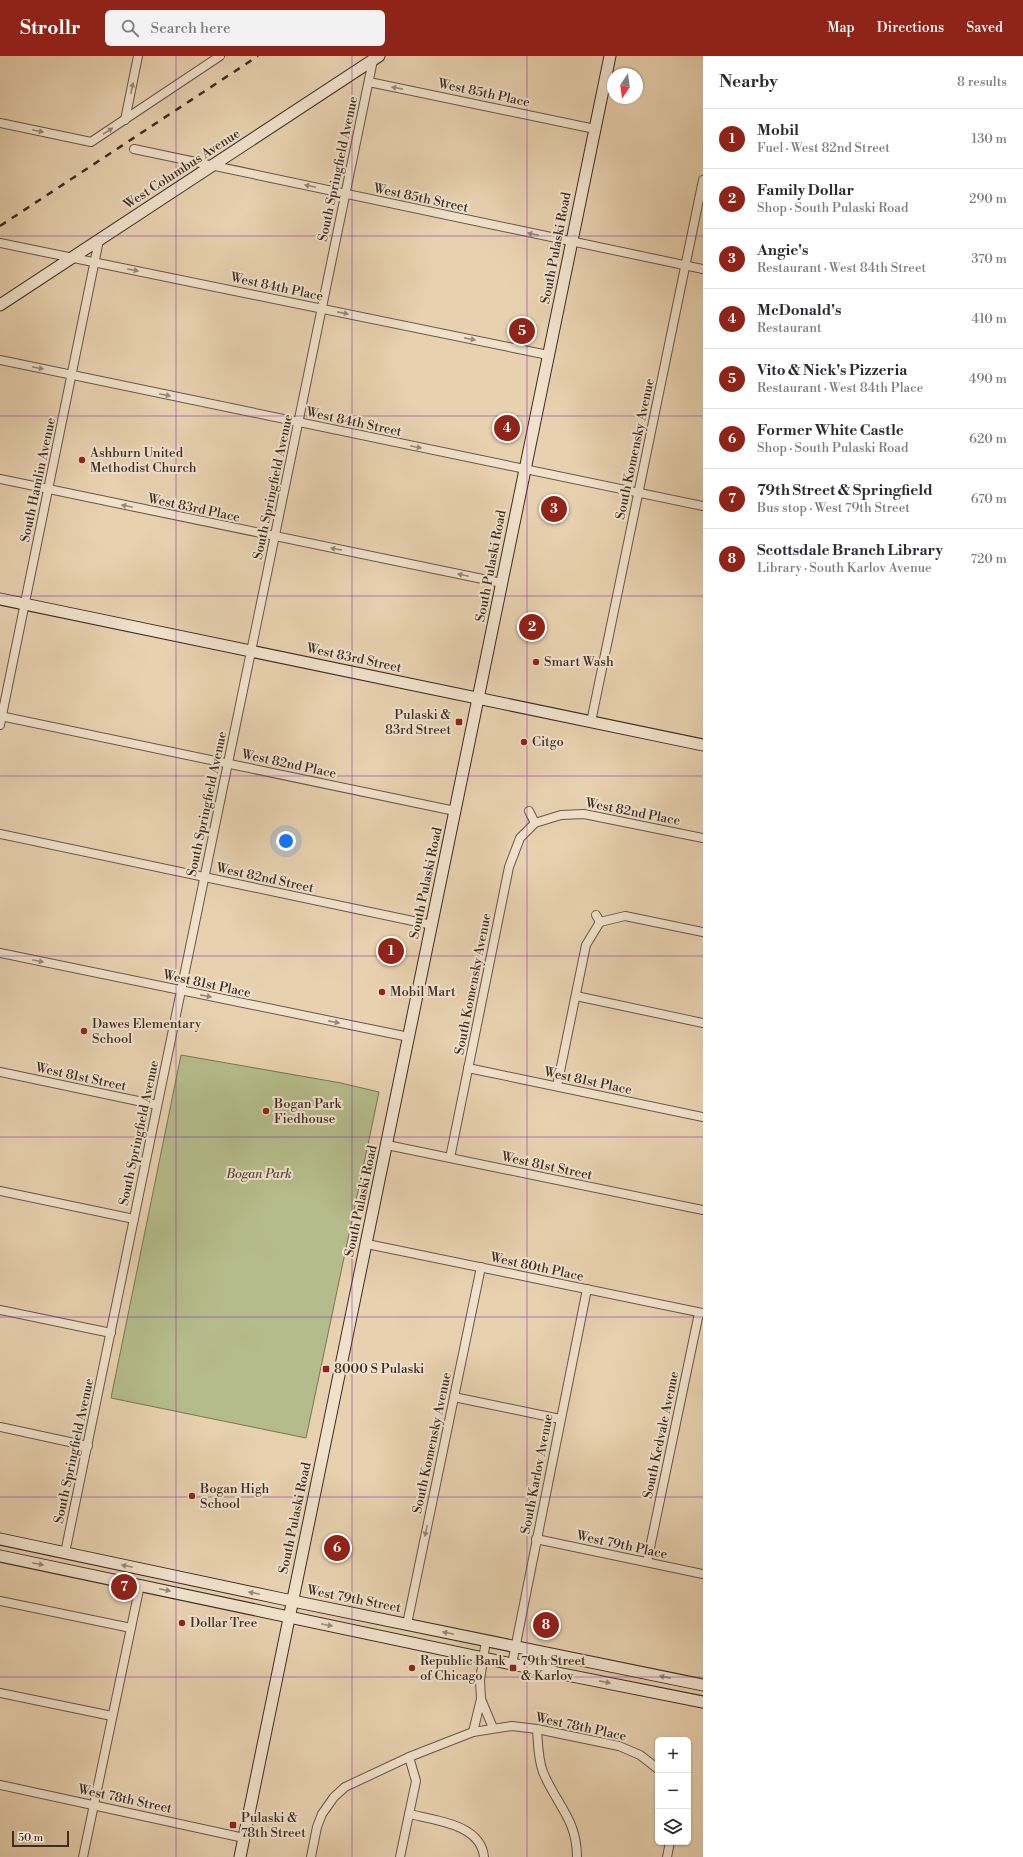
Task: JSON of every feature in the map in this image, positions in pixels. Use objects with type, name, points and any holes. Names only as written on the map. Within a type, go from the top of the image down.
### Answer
[{"type":"main road","name":"South Pulaski Road","points":[[240,1857],[610,56]]},
{"type":"main road","name":"West Columbus Avenue","points":[[0,305],[376,58]]},
{"type":"main road","name":"West 83rd Street","points":[[0,599],[703,745]]},
{"type":"main road","name":"West 79th Street","points":[[0,1539],[292,1601],[703,1685]]},
{"type":"main road","points":[[0,1556],[512,1664],[703,1702]]},
{"type":"street","points":[[125,120],[138,56]]},
{"type":"street","points":[[0,124],[91,142],[220,56]]},
{"type":"street","name":"South Springfield Avenue","points":[[66,1553],[204,877],[369,82],[376,58]]},
{"type":"street","name":"West 85th Place","points":[[369,82],[595,129]]},
{"type":"street","name":"West 85th Street","points":[[134,149],[703,269]]},
{"type":"street","name":"South Komensky Avenue","points":[[591,722],[703,180]]},
{"type":"street","name":"South Hamlin Avenue","points":[[0,725],[99,240]]},
{"type":"street","name":"West 84th Place","points":[[0,243],[548,355]]},
{"type":"street","name":"West 84th Street","points":[[0,360],[703,506]]},
{"type":"street","name":"West 83rd Place","points":[[0,479],[502,584]]},
{"type":"street","name":"West 82nd Place","points":[[1,716],[455,811]]},
{"type":"street","points":[[529,811],[536,823]]},
{"type":"street","name":"West 82nd Place","points":[[536,823],[561,815],[584,814],[703,838]]},
{"type":"street","name":"South Komensky Avenue","points":[[450,1158],[509,867],[520,838],[536,823]]},
{"type":"street","name":"West 82nd Street","points":[[0,834],[432,925]]},
{"type":"street","points":[[557,1086],[586,945],[598,918],[625,916],[703,932]]},
{"type":"street","name":"West 81st Place","points":[[0,953],[409,1037]]},
{"type":"street","points":[[576,996],[703,1023]]},
{"type":"street","name":"West 81st Place","points":[[468,1068],[703,1117]]},
{"type":"street","name":"West 81st Street","points":[[0,1072],[157,1105]]},
{"type":"street","name":"West 81st Street","points":[[387,1145],[703,1210]]},
{"type":"street","points":[[0,1191],[134,1219]]},
{"type":"street","name":"West 80th Place","points":[[367,1244],[701,1313]]},
{"type":"street","name":"South Komensky Avenue","points":[[407,1624],[481,1267]]},
{"type":"street","name":"South Karlov Avenue","points":[[512,1664],[587,1290]]},
{"type":"street","points":[[0,1310],[111,1333]]},
{"type":"street","name":"South Kedvale Avenue","points":[[648,1562],[701,1313]]},
{"type":"street","points":[[454,1397],[560,1419]]},
{"type":"street","points":[[0,1428],[88,1446]]},
{"type":"street","name":"West 79th Place","points":[[536,1539],[703,1574]]},
{"type":"street","points":[[83,1857],[140,1585]]},
{"type":"street","points":[[0,1601],[131,1628]]},
{"type":"street","points":[[473,1732],[481,1699],[480,1680],[482,1657],[486,1640]]},
{"type":"street","points":[[0,1693],[112,1716]]},
{"type":"street","points":[[311,1857],[320,1820],[334,1797],[345,1787],[409,1757],[473,1732],[493,1728],[481,1699]]},
{"type":"street","name":"West 78th Place","points":[[493,1728],[512,1726],[537,1729],[619,1746],[640,1755],[655,1767]]},
{"type":"street","points":[[537,1729],[542,1770],[550,1789],[566,1811],[575,1833],[577,1857]]},
{"type":"street","points":[[400,1857],[416,1781],[409,1757]]},
{"type":"street","name":"West 78th Street","points":[[0,1785],[244,1838]]},
{"type":"street","points":[[409,1814],[449,1823],[464,1829],[475,1838],[484,1853],[484,1857]]},
{"type":"street","points":[[667,1857],[669,1845]]},
{"type":"green space","name":"Bogan Park","points":[[181,1055],[341,1083],[379,1092],[306,1438],[111,1398]]},
{"type":"railway","points":[[0,226],[258,56]]},
{"type":"place","name":"Vito & Nick's Pizzeria","points":[[522,331]]},
{"type":"place","name":"McDonald's","points":[[507,428]]},
{"type":"place","name":"Ashburn United Methodist Church","points":[[82,460]]},
{"type":"place","name":"Angie's","points":[[554,509]]},
{"type":"place","name":"Family Dollar","points":[[532,627]]},
{"type":"place","name":"Smart Wash","points":[[536,662]]},
{"type":"place","name":"Pulaski & 83rd Street","points":[[459,722]]},
{"type":"place","name":"Citgo","points":[[524,742]]},
{"type":"place","name":"Mobil","points":[[391,951]]},
{"type":"place","name":"Mobil Mart","points":[[382,992]]},
{"type":"place","name":"Dawes Elementary School","points":[[84,1031]]},
{"type":"place","name":"Bogan Park Fiedhouse","points":[[266,1111]]},
{"type":"place","name":"8000 S Pulaski","points":[[326,1369]]},
{"type":"place","name":"Bogan High School","points":[[192,1496]]},
{"type":"place","name":"Former White Castle","points":[[337,1548]]},
{"type":"place","name":"79th Street & Springfield","points":[[124,1587]]},
{"type":"place","name":"Dollar Tree","points":[[182,1623]]},
{"type":"place","name":"Scottsdale Branch Library","points":[[546,1625]]},
{"type":"place","name":"Republic Bank of Chicago","points":[[412,1668]]},
{"type":"place","name":"79th Street & Karlov","points":[[513,1668]]},
{"type":"place","name":"Pulaski & 78th Street","points":[[233,1825]]}]
